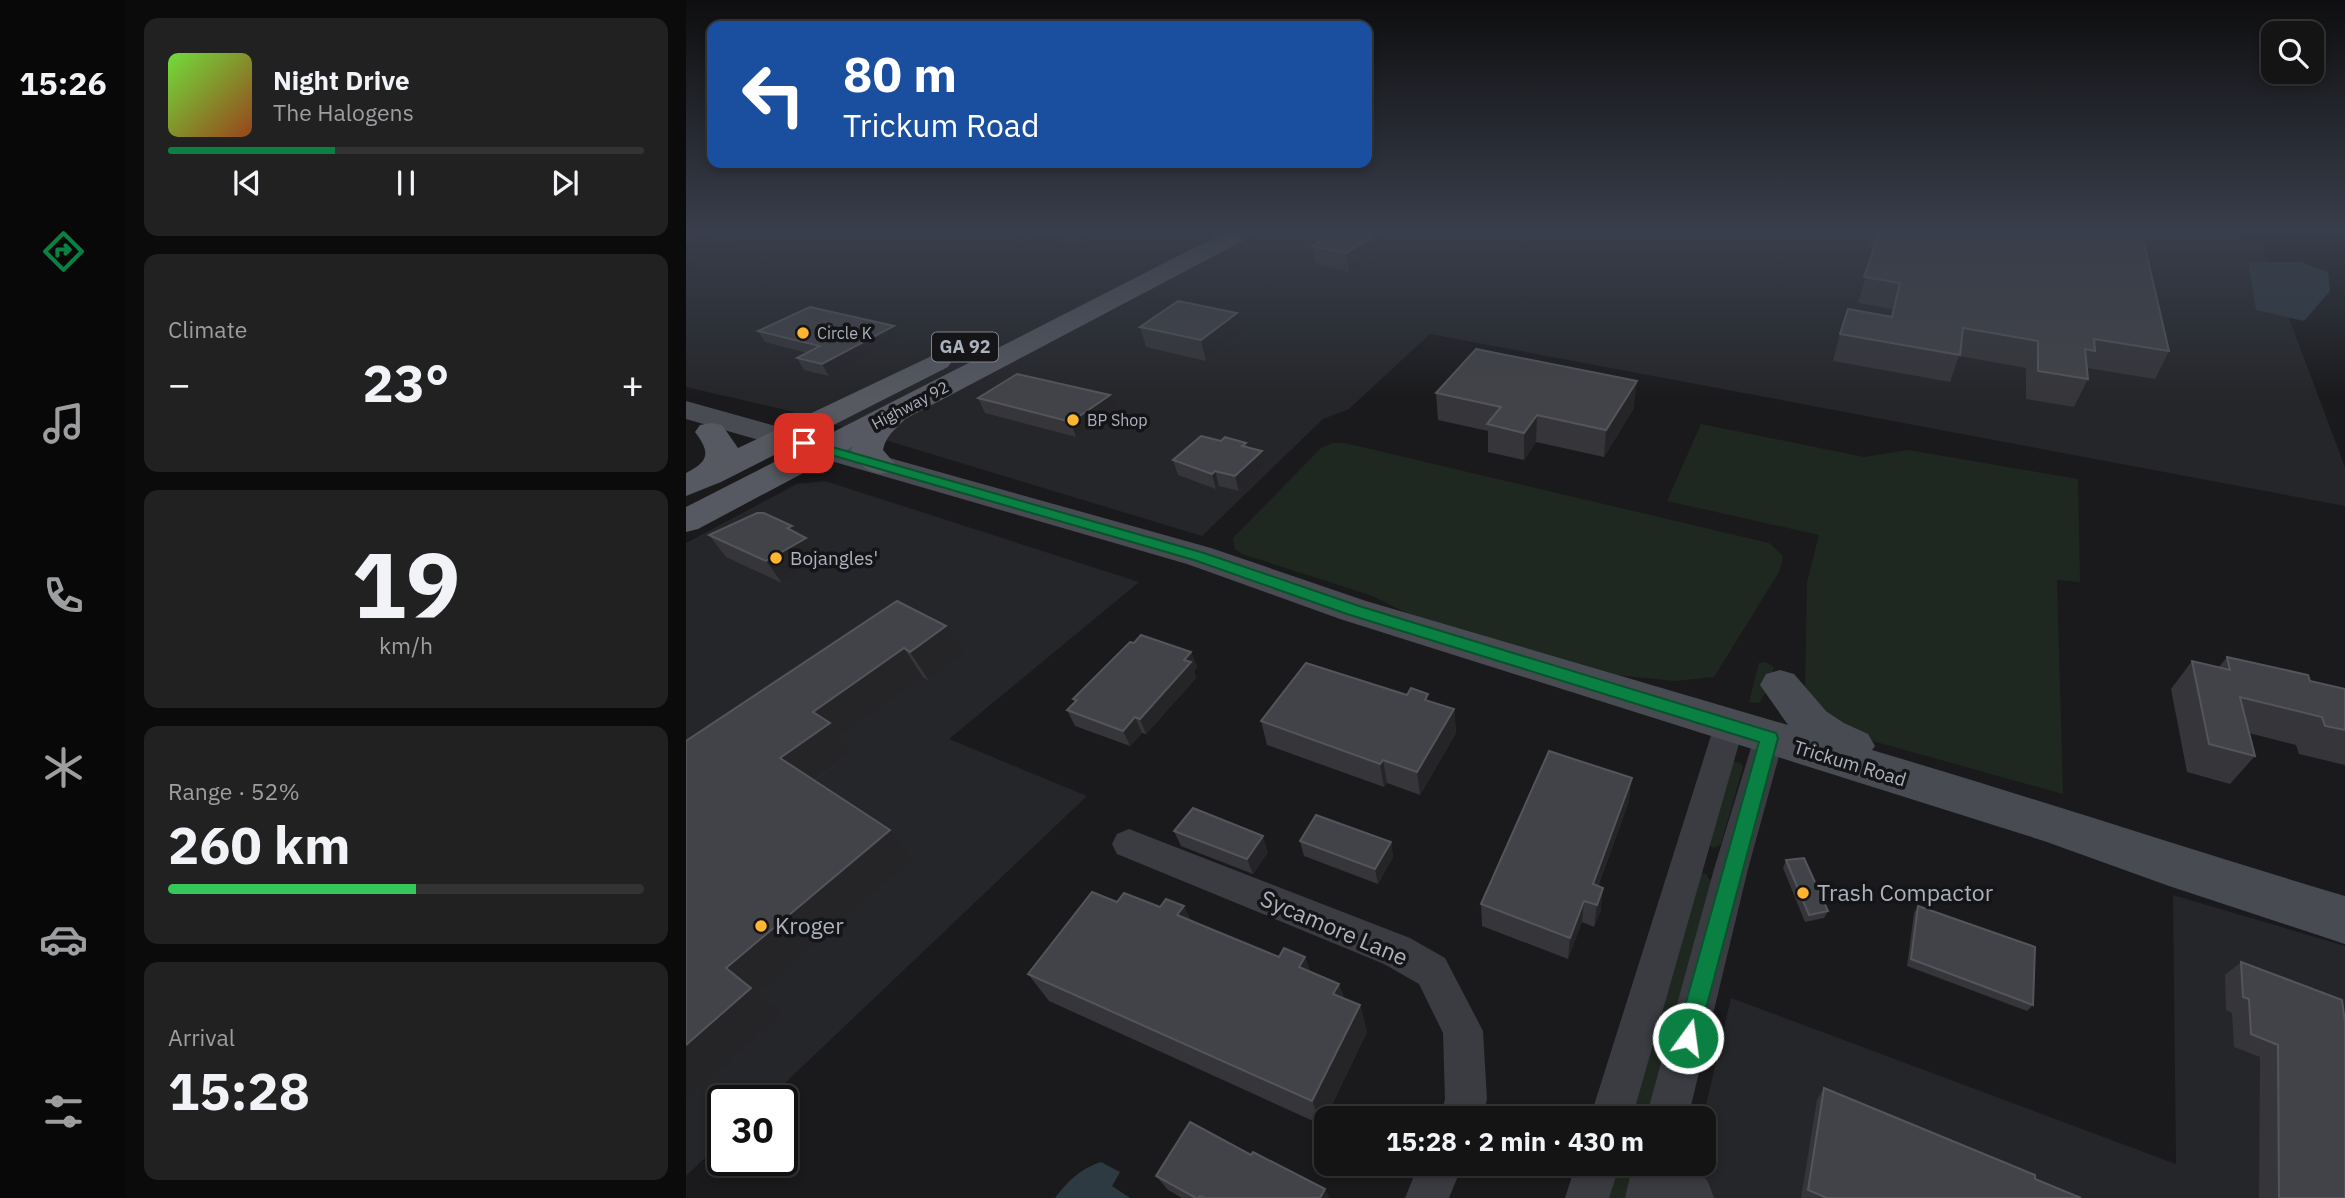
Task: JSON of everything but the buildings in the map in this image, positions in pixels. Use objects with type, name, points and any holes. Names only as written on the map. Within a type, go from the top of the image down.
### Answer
[{"type":"main road","name":"Highway 92","points":[[686,521],[794,456],[1095,286]]},
{"type":"main road","name":"Highway 92","points":[[698,480],[794,456],[897,411],[1138,286]]},
{"type":"main road","points":[[880,465],[867,452],[867,444],[877,429],[897,411]]},
{"type":"main road","points":[[698,480],[722,459],[724,450],[699,428]]},
{"type":"main road","points":[[686,507],[754,471],[794,456]]},
{"type":"street","name":"Trickum Road","points":[[686,410],[794,456],[880,465],[1199,556],[1353,610],[2044,821],[2169,865],[2345,920]]},
{"type":"street","name":"Trickum Road","points":[[699,428],[1096,549],[1353,610]]},
{"type":"street","points":[[1780,685],[1813,727],[1837,741],[2017,801],[2044,821]]},
{"type":"street","points":[[1615,1106],[1729,726]]},
{"type":"street","points":[[1670,1106],[1731,869],[1769,738]]},
{"type":"street","name":"Sycamore Lane","points":[[1129,844],[1397,951],[1432,971],[1463,1031],[1464,1106]]},
{"type":"street","points":[[1427,1198],[1436,1176]]},
{"type":"street","points":[[1587,1198],[1594,1176]]},
{"type":"street","points":[[1647,1198],[1653,1176]]},
{"type":"street","points":[[1676,1176],[1692,1198]]},
{"type":"shaded area","points":[[686,286],[2277,286],[2345,467],[2345,506],[1430,334],[1349,409],[1323,419],[1202,536],[786,410],[686,387]]},
{"type":"shaded area","points":[[2252,286],[2329,286],[2330,291],[2304,321],[2256,310]]},
{"type":"shaded area","points":[[1701,424],[1864,457],[1908,450],[2078,479],[2080,582],[2057,580],[2063,794],[1869,740],[1805,696],[1807,583],[1819,535],[1667,501]]},
{"type":"shaded area","points":[[1333,443],[1345,443],[1769,543],[1783,556],[1779,572],[1714,677],[1674,681],[1617,675],[1409,614],[1370,595],[1242,554],[1235,549],[1233,538],[1321,448]]},
{"type":"shaded area","points":[[825,481],[1139,582],[949,739],[1087,796],[783,1085],[707,1085],[707,1156],[686,1176],[686,543],[797,484]]},
{"type":"shaded area","points":[[1765,662],[1774,667],[1768,688],[1759,703],[1749,702],[1759,663]]},
{"type":"shaded area","points":[[1732,761],[1741,763],[1743,767],[1721,844],[1714,848],[1707,844]]},
{"type":"shaded area","points":[[1706,874],[1711,882],[1710,892],[1653,1106],[1630,1106],[1696,875]]},
{"type":"shaded area","points":[[2173,895],[2345,946],[2345,1198],[1685,1198],[1690,1176],[1716,1176],[1716,1106],[1706,1106],[1731,998],[2176,1164]]},
{"type":"shaded area","points":[[1101,1162],[1120,1172],[1112,1186],[1130,1198],[1055,1198],[1075,1176]]},
{"type":"shaded area","points":[[1610,1176],[1635,1176],[1629,1198],[1604,1198]]},
{"type":"place","name":"Circle K","points":[[803,333]]},
{"type":"place","name":"BP Shop","points":[[1073,420]]},
{"type":"place","name":"Bojangles'","points":[[776,558]]},
{"type":"place","name":"Trash Compactor","points":[[1803,893]]},
{"type":"place","name":"Kroger","points":[[761,926]]},
{"type":"route","points":[[804,443],[1199,556],[1353,610],[1769,738],[1731,869],[1688,1038]]}]
